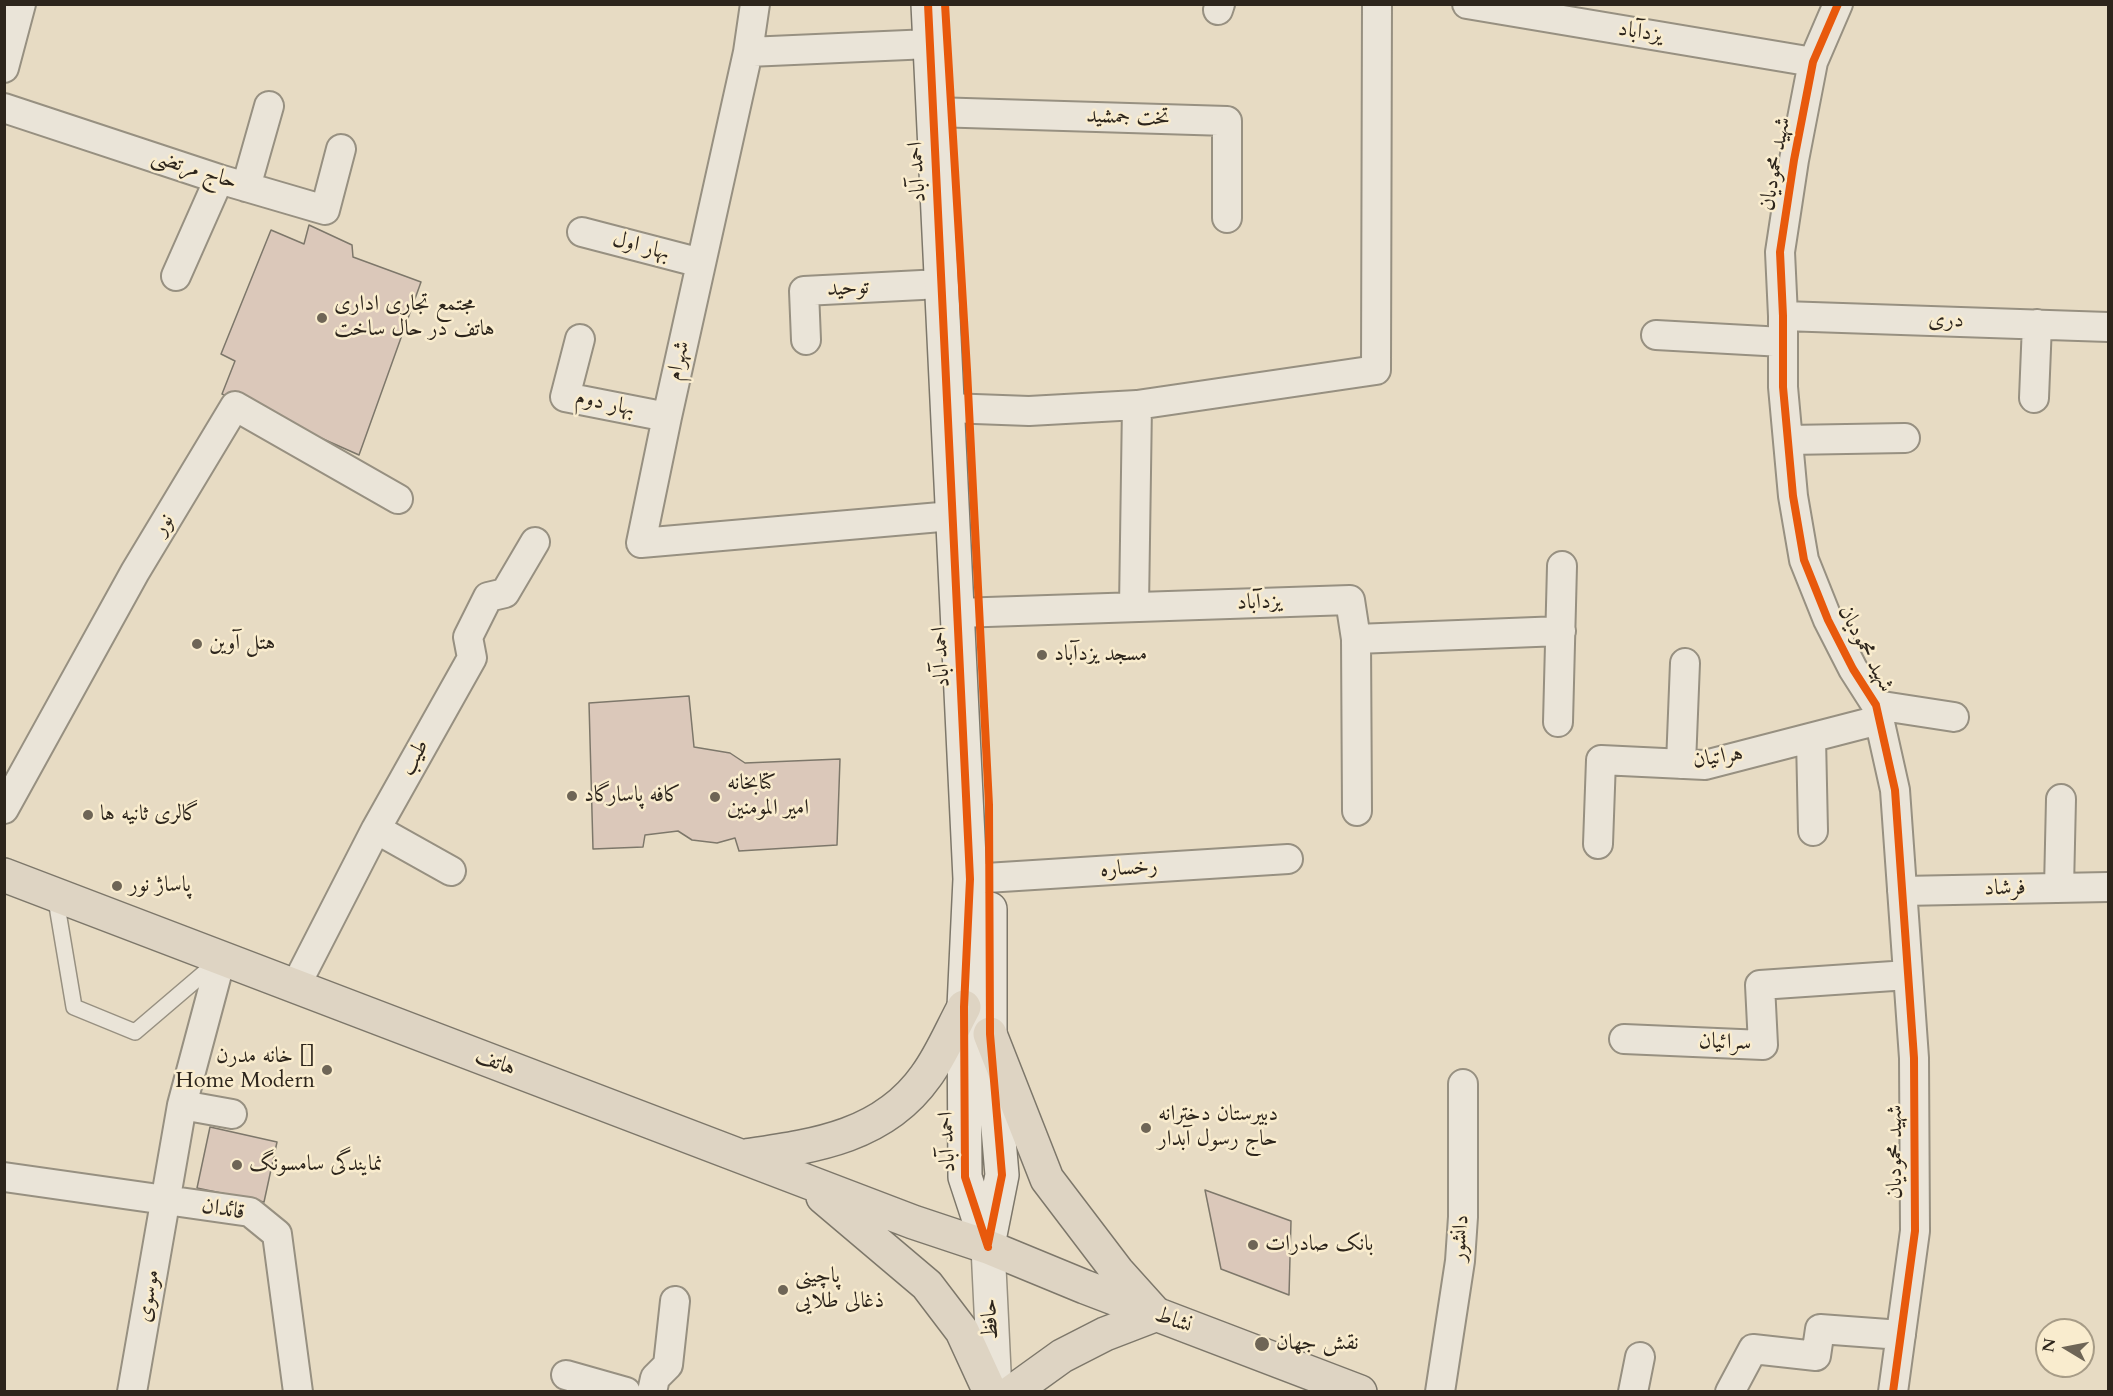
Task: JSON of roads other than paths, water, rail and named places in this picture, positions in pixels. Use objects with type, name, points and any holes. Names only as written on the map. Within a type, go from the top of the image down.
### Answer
[{"type":"main road","name":"احمد آباد","points":[[928,4],[930,44],[942,112],[980,878],[1002,1175],[988,1247]]},
{"type":"main road","name":"احمد آباد","points":[[945,4],[941,284],[958,409],[952,516],[968,613]]},
{"type":"main road","name":"هاتف","points":[[4,875],[913,1222],[988,1247]]},
{"type":"main road","name":"احمد آباد","points":[[980,878],[964,1007],[965,1177],[988,1247]]},
{"type":"main road","points":[[744,1157],[804,1148],[862,1130],[896,1110],[927,1076],[964,1007]]},
{"type":"main road","points":[[990,1034],[1047,1179],[1117,1271],[1156,1314],[1104,1334],[1062,1356],[1012,1392]]},
{"type":"main road","points":[[804,1180],[927,1285],[962,1331],[990,1392]]},
{"type":"main road","name":"نشاط","points":[[988,1247],[1359,1392]]},
{"type":"main road","name":"حافظ","points":[[988,1247],[995,1392]]},
{"type":"street","points":[[4,68],[21,4]]},
{"type":"street","name":"شهرام","points":[[755,4],[748,52],[641,543],[952,516]]},
{"type":"street","points":[[958,409],[1029,411],[1137,405],[1376,370],[1377,4]]},
{"type":"street","name":"یزدآباد","points":[[1467,4],[1813,62]]},
{"type":"street","name":"شهید محمودیان","points":[[1838,4],[1813,62],[1794,160],[1780,252],[1783,387],[1793,496],[1804,560],[1827,620],[1877,713],[1895,790],[1914,1058],[1915,1231],[1895,1391]]},
{"type":"street","points":[[748,52],[930,44]]},
{"type":"street","points":[[246,187],[269,106]]},
{"type":"street","name":"حاج مرتضی","points":[[4,108],[219,179],[325,210],[341,149]]},
{"type":"street","name":"تخت جمشید","points":[[942,112],[1227,121],[1227,218]]},
{"type":"street","points":[[176,276],[219,179]]},
{"type":"street","name":"بهار اول","points":[[582,232],[701,263]]},
{"type":"street","name":"توحید","points":[[806,340],[804,291],[941,284]]},
{"type":"street","points":[[2034,398],[2037,324]]},
{"type":"street","name":"دری","points":[[1656,335],[1783,329],[2037,324],[2109,327]]},
{"type":"street","name":"بهار دوم","points":[[580,339],[566,397],[667,417]]},
{"type":"street","points":[[1134,607],[1137,405]]},
{"type":"street","name":"نور","points":[[4,809],[135,572],[235,406],[398,499]]},
{"type":"street","points":[[1788,440],[1905,438]]},
{"type":"street","name":"طیب","points":[[295,987],[376,829],[472,658],[468,637],[488,597],[505,593],[535,542]]},
{"type":"street","points":[[1558,722],[1562,566]]},
{"type":"street","name":"یزدآباد","points":[[968,613],[1350,600],[1356,639],[1357,811]]},
{"type":"street","points":[[1356,639],[1561,631]]},
{"type":"street","points":[[1681,764],[1685,663]]},
{"type":"street","points":[[1877,713],[1954,717]]},
{"type":"street","name":"هراتیان","points":[[1598,844],[1601,760],[1705,765],[1811,738],[1877,713]]},
{"type":"street","points":[[1811,738],[1814,831]]},
{"type":"street","points":[[2059,888],[2061,799]]},
{"type":"street","points":[[376,829],[451,871]]},
{"type":"street","name":"رخساره","points":[[980,878],[1288,859]]},
{"type":"street","name":"فرشاد","points":[[1902,891],[2109,887]]},
{"type":"street","points":[[165,1200],[182,1105],[221,958]]},
{"type":"street","name":"سرائیان","points":[[1624,1039],[1763,1045],[1760,984],[1908,975]]},
{"type":"street","name":"دانشور","points":[[1440,1392],[1460,1261],[1463,1217],[1463,1084]]},
{"type":"street","points":[[182,1105],[232,1114]]},
{"type":"street","name":"قائدان","points":[[4,1177],[250,1212],[277,1234],[298,1392]]},
{"type":"street","name":"موسوی","points":[[132,1392],[165,1200]]},
{"type":"street","points":[[652,1392],[655,1378],[668,1365],[675,1301]]},
{"type":"street","points":[[1730,1392],[1753,1349],[1816,1356],[1820,1329],[1901,1335]]},
{"type":"street","points":[[1633,1392],[1640,1357]]},
{"type":"street","points":[[566,1375],[626,1392]]},
{"type":"lane","points":[[56,894],[74,1007],[135,1032],[221,958]]},
{"type":"place","name":"مجتمع تجاری اداری هاتف در حال ساخت","points":[[322,318]]},
{"type":"place","name":"هتل آوین","points":[[197,644]]},
{"type":"place","name":"مسجد یزدآباد","points":[[1042,655]]},
{"type":"place","name":"کافه پاسارگاد","points":[[572,796]]},
{"type":"place","name":"کتابخانه امیر المومنین","points":[[715,797]]},
{"type":"place","name":"گالری ثانیه ها","points":[[88,815]]},
{"type":"place","name":"پاساژ نور","points":[[117,886]]},
{"type":"place","name":"خانه مدرن [] Home Modern","points":[[327,1070]]},
{"type":"place","name":"دبیرستان دخترانه حاج رسول آبدار","points":[[1146,1128]]},
{"type":"place","name":"نمایندگی سامسونگ","points":[[237,1165]]},
{"type":"place","name":"بانک صادرات","points":[[1253,1245]]},
{"type":"place","name":"پاچینی ذغالی طلایی","points":[[783,1290]]},
{"type":"place","name":"نقش جهان","points":[[1262,1344]]}]
